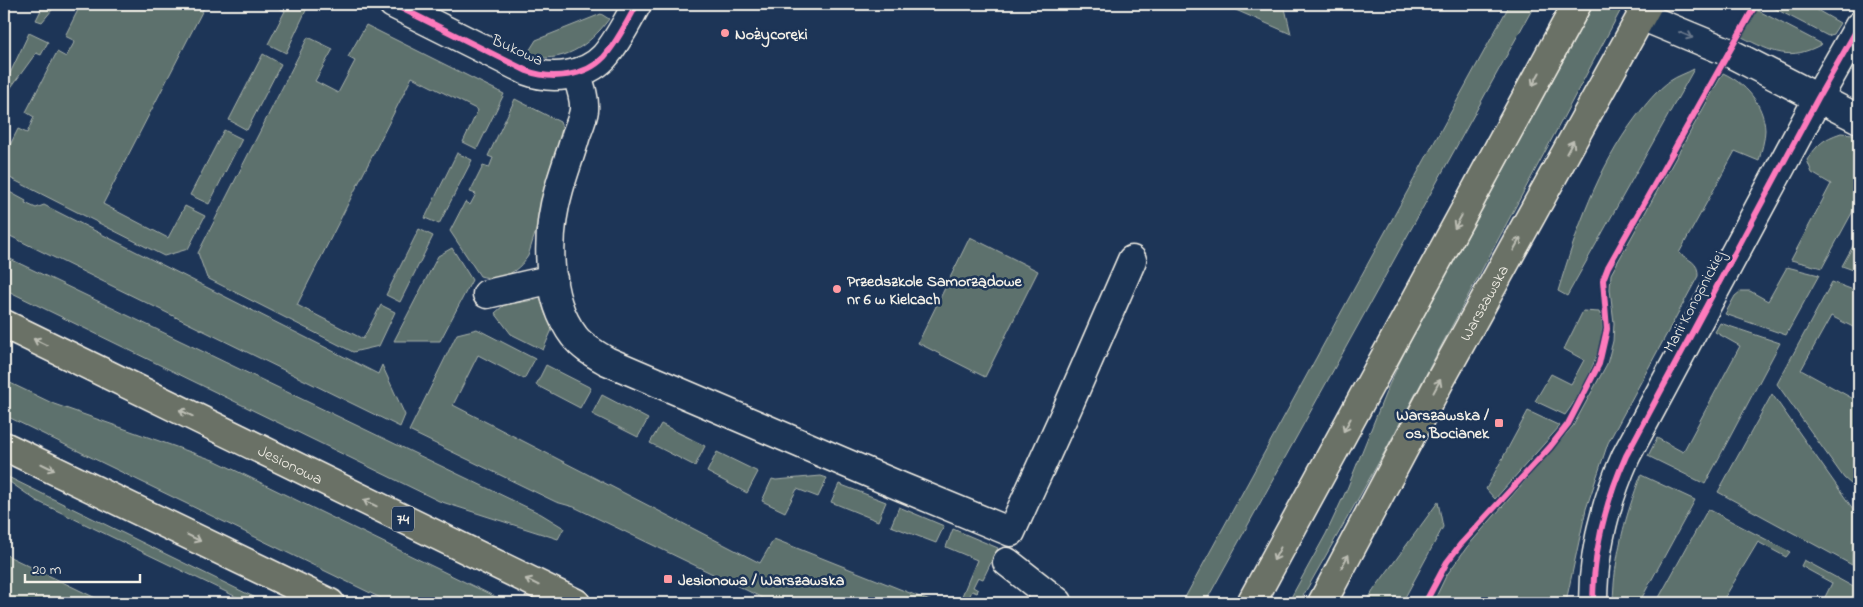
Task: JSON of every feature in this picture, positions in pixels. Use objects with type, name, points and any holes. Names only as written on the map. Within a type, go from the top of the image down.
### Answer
[{"type":"main road","points":[[1251,603],[1577,4]]},
{"type":"main road","name":"Warszawska","points":[[1322,603],[1441,379],[1645,10]]},
{"type":"main road","name":"Jesionowa","points":[[4,324],[576,603]]},
{"type":"main road","points":[[4,446],[330,603]]},
{"type":"street","name":"Bukowa","points":[[393,4],[543,76],[560,76],[576,72],[590,67],[602,58],[613,44],[637,4]]},
{"type":"street","points":[[1645,10],[1859,119]]},
{"type":"street","name":"Marii Konopnickiej","points":[[1594,603],[1602,522],[1613,486],[1626,456],[1818,98],[1859,26]]},
{"type":"street","points":[[576,72],[583,94],[584,110],[555,206],[551,250],[556,295],[569,328],[579,341],[595,354],[902,487],[1011,532],[1068,409],[1132,260]]},
{"type":"street","points":[[486,294],[553,279]]},
{"type":"street","points":[[1007,562],[1058,602]]},
{"type":"green space","points":[[44,4],[57,4],[42,22],[36,20]]},
{"type":"green space","points":[[81,4],[206,4],[103,204],[168,238],[185,206],[205,216],[188,249],[164,256],[4,175],[10,145],[18,129],[27,133],[34,117],[26,112],[57,52],[66,57],[75,41],[65,36]]},
{"type":"green space","points":[[271,4],[309,4],[286,53],[268,44],[285,11]]},
{"type":"green space","points":[[1222,4],[1284,4],[1291,34]]},
{"type":"green space","points":[[1510,4],[1535,4],[1205,603],[1182,603]]},
{"type":"green space","points":[[1594,4],[1624,4],[1384,453],[1299,603],[1288,603],[1326,534],[1347,489],[1388,387],[1404,353]]},
{"type":"green space","points":[[1771,4],[1820,4],[1817,10],[1840,23],[1833,34],[1828,36],[1770,6]]},
{"type":"green space","points":[[1757,10],[1822,44],[1800,53],[1791,54],[1772,51],[1742,37]]},
{"type":"green space","points":[[601,14],[609,19],[592,38],[574,51],[552,58],[526,56],[536,40]]},
{"type":"green space","points":[[366,25],[504,94],[477,149],[463,142],[478,110],[412,77],[297,305],[363,339],[381,305],[395,312],[379,346],[353,352],[207,278],[198,253],[308,37],[333,49],[315,81],[338,93],[355,61],[348,57]]},
{"type":"green space","points":[[29,33],[48,42],[41,55],[36,53],[4,97],[4,86]]},
{"type":"green space","points":[[263,54],[281,64],[247,130],[229,120]]},
{"type":"green space","points":[[1694,69],[1567,296],[1558,291],[1590,200],[1610,157],[1622,137],[1644,107],[1661,89],[1673,79]]},
{"type":"green space","points":[[1723,73],[1739,82],[1746,89],[1757,103],[1761,112],[1765,130],[1759,161],[1735,151],[1679,253],[1695,264],[1698,276],[1608,443],[1586,509],[1567,597],[1568,603],[1433,603],[1446,576],[1467,547],[1573,426],[1607,364],[1613,341],[1614,323],[1610,289],[1611,274]]},
{"type":"green space","points":[[515,99],[560,122],[564,132],[563,144],[528,256],[519,267],[507,275],[487,278],[480,276],[450,231],[465,202],[470,205],[476,194],[470,192],[483,166],[489,168],[493,158],[488,156]]},
{"type":"green space","points":[[224,130],[242,139],[209,204],[190,195]]},
{"type":"green space","points":[[1841,133],[1853,134],[1859,138],[1859,200],[1822,268],[1791,260],[1831,184],[1812,173],[1807,160],[1821,143]]},
{"type":"green space","points":[[457,153],[472,160],[439,224],[425,218]]},
{"type":"green space","points":[[4,189],[36,208],[44,205],[378,374],[382,365],[405,415],[400,427],[4,233]]},
{"type":"green space","points":[[419,229],[433,236],[400,302],[386,295]]},
{"type":"green space","points":[[1859,235],[1859,272],[1842,266]]},
{"type":"green space","points":[[970,237],[1038,271],[985,377],[918,343]]},
{"type":"green space","points":[[452,248],[472,280],[440,341],[394,341],[438,256]]},
{"type":"green space","points":[[4,256],[541,514],[564,528],[558,539],[439,501],[4,289]]},
{"type":"green space","points":[[1787,267],[1819,275],[1786,335],[1725,314],[1735,296],[1741,291],[1750,291],[1768,301]]},
{"type":"green space","points":[[1832,282],[1859,292],[1859,330],[1831,316],[1801,370],[1859,402],[1859,491],[1844,478],[1777,384]]},
{"type":"green space","points":[[540,299],[546,316],[554,325],[543,350],[511,334],[495,313],[504,305]]},
{"type":"green space","points":[[1583,311],[1599,312],[1602,323],[1602,336],[1586,380],[1565,415],[1535,401],[1551,374],[1571,384],[1584,360],[1564,349]]},
{"type":"green space","points":[[1720,323],[1780,343],[1705,484],[1648,456],[1657,438],[1683,452],[1740,346],[1715,332]]},
{"type":"green space","points":[[477,329],[535,359],[524,379],[478,355],[453,405],[760,563],[774,539],[935,603],[773,603],[574,507],[556,502],[409,431],[457,334]]},
{"type":"green space","points":[[546,365],[591,388],[580,408],[536,385]]},
{"type":"green space","points":[[4,380],[54,404],[216,461],[508,603],[391,603],[4,415]]},
{"type":"green space","points":[[1772,394],[1853,509],[1852,565],[1718,492]]},
{"type":"green space","points":[[602,395],[648,419],[638,437],[592,414]]},
{"type":"green space","points":[[1528,411],[1560,426],[1495,499],[1486,489]]},
{"type":"green space","points":[[661,424],[705,446],[695,466],[650,443]]},
{"type":"green space","points":[[717,452],[758,472],[747,493],[707,472]]},
{"type":"green space","points":[[4,475],[266,603],[249,603],[37,501],[4,478]]},
{"type":"green space","points":[[1641,475],[1695,500],[1639,603],[1613,603],[1621,538]]},
{"type":"green space","points":[[821,476],[827,478],[818,497],[797,489],[785,512],[762,501],[772,479]]},
{"type":"green space","points":[[839,484],[886,502],[878,521],[831,502]]},
{"type":"green space","points":[[1438,502],[1443,527],[1402,603],[1366,603],[1373,591]]},
{"type":"green space","points":[[899,507],[944,526],[936,543],[891,526]]},
{"type":"green space","points":[[1708,509],[1790,552],[1786,557],[1758,542],[1725,597],[1736,603],[1656,603]]},
{"type":"green space","points":[[953,529],[998,548],[983,579],[978,577],[973,587],[978,590],[977,593],[972,591],[967,602],[970,603],[959,603],[977,560],[946,547]]},
{"type":"green space","points":[[4,554],[106,603],[4,603]]},
{"type":"green space","points":[[1804,560],[1859,590],[1855,603],[1833,603],[1824,599],[1832,583],[1801,566]]},
{"type":"cycle path","points":[[393,4],[527,71],[557,76],[578,73],[596,64],[604,57],[618,38],[637,4]]},
{"type":"cycle path","points":[[1425,603],[1447,562],[1460,545],[1550,447],[1568,424],[1599,364],[1607,329],[1603,280],[1608,267],[1756,4]]},
{"type":"cycle path","points":[[1593,603],[1595,565],[1606,509],[1626,456],[1818,98],[1859,26]]},
{"type":"place","name":"Nożycoręki","points":[[725,33]]},
{"type":"place","name":"Przedszkole Samorządowe nr 6 w Kielcach","points":[[837,289]]},
{"type":"place","name":"Warszawska / os. Bocianek","points":[[1499,423]]},
{"type":"place","name":"Jesionowa / Warszawska","points":[[668,579]]}]
